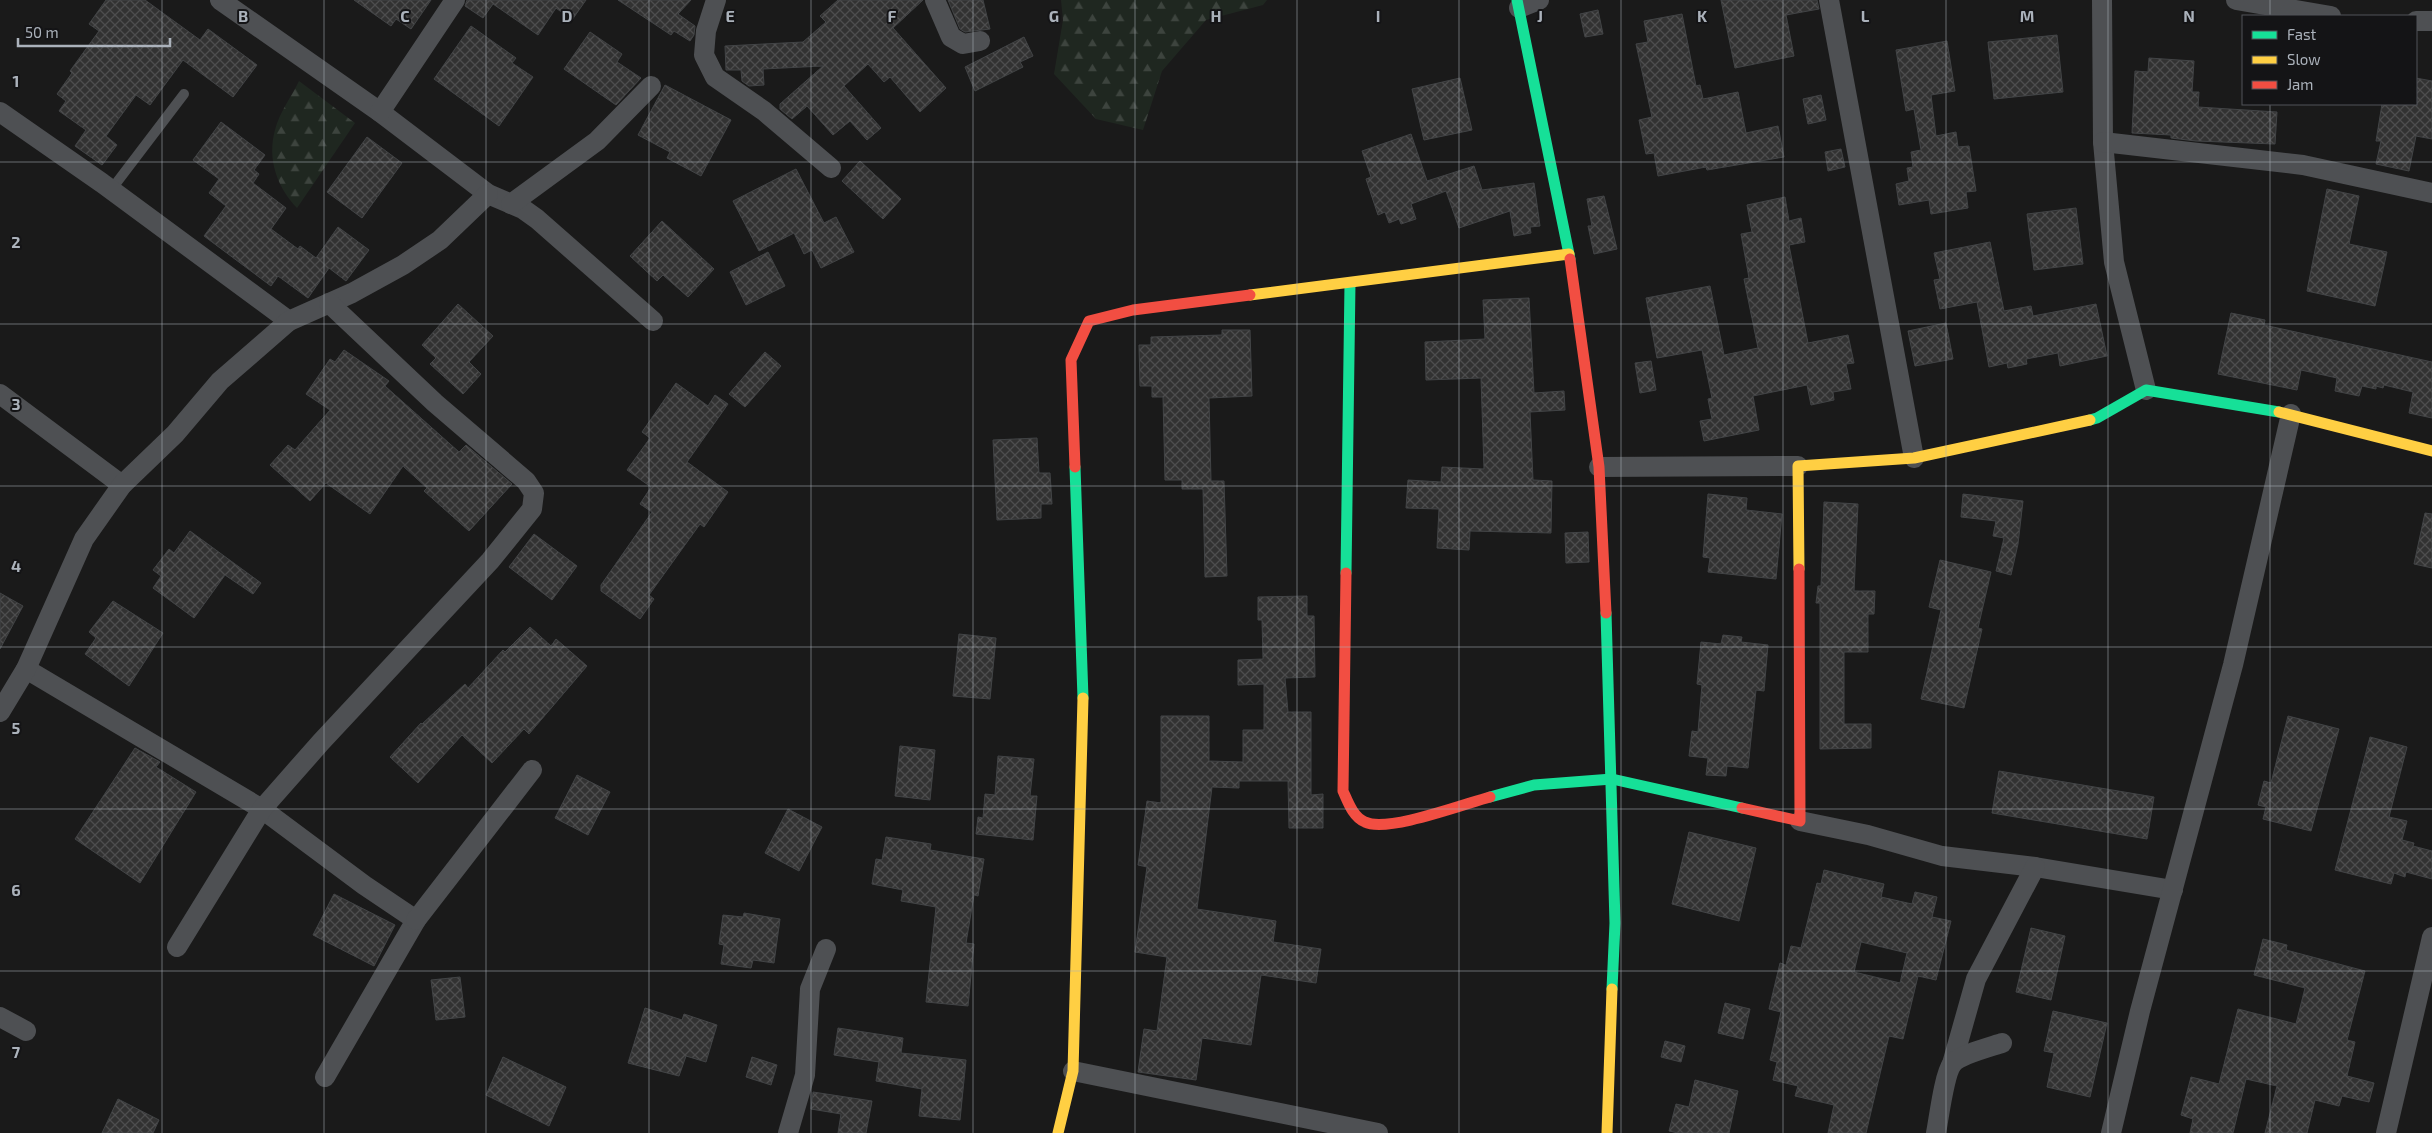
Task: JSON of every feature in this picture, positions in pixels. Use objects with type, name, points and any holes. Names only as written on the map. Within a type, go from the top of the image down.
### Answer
[{"type":"street","points":[[220,0],[380,112],[488,194],[537,219],[653,321]]},
{"type":"street","points":[[380,112],[454,0]]},
{"type":"street","points":[[716,0],[706,31],[704,55],[715,77],[764,111],[831,168]]},
{"type":"street","points":[[935,0],[951,37],[963,44],[980,41]]},
{"type":"street","points":[[1540,0],[1518,4],[1569,254],[1599,468],[1604,518],[1615,924],[1607,1133]]},
{"type":"street","points":[[1829,0],[1914,458]]},
{"type":"street","points":[[2102,0],[2102,142],[2114,262],[2146,390]]},
{"type":"street","points":[[2236,0],[2326,15]]},
{"type":"street","points":[[2328,0],[2332,15]]},
{"type":"street","points":[[2417,20],[2432,21]]},
{"type":"street","points":[[510,204],[597,141],[651,86]]},
{"type":"street","points":[[0,112],[111,190],[288,321]]},
{"type":"street","points":[[2102,142],[2304,165],[2432,193]]},
{"type":"street","points":[[1,708],[26,669],[84,539],[122,485],[175,434],[220,381],[288,321],[329,303],[403,265],[440,240],[488,194]]},
{"type":"street","points":[[1058,1133],[1073,1070],[1084,724],[1071,360],[1089,322],[1133,310],[1569,254]]},
{"type":"street","points":[[1350,282],[1343,791],[1355,816],[1373,826],[1390,825],[1534,785],[1612,779],[1868,835],[1942,856],[2035,867],[2173,890]]},
{"type":"street","points":[[177,947],[262,809],[321,742],[490,561],[532,509],[534,493],[526,481],[435,404],[329,303]]},
{"type":"street","points":[[1599,468],[1798,466],[1914,458],[2097,418],[2146,390],[2290,414],[2432,452]]},
{"type":"street","points":[[0,394],[122,485]]},
{"type":"street","points":[[2111,1133],[2233,665],[2290,414]]},
{"type":"street","points":[[1798,466],[1800,821]]},
{"type":"street","points":[[26,669],[262,809],[364,885],[416,920]]},
{"type":"street","points":[[325,1077],[416,920],[532,770]]},
{"type":"street","points":[[1936,1133],[1947,1075],[1952,1064],[1976,979],[2035,867]]},
{"type":"street","points":[[2386,1133],[2432,937]]},
{"type":"street","points":[[788,1133],[805,1075],[810,989],[826,950]]},
{"type":"street","points":[[0,1017],[26,1030]]},
{"type":"street","points":[[1952,1064],[1960,1058],[2002,1043]]},
{"type":"street","points":[[1073,1070],[1370,1132]]},
{"type":"lane","points":[[111,190],[184,94]]},
{"type":"green space","points":[[1061,0],[1267,0],[1263,5],[1206,20],[1162,71],[1143,130],[1096,119],[1054,74],[1063,20]]},
{"type":"green space","points":[[299,81],[355,123],[297,208],[279,182],[272,151],[277,124]]},
{"type":"building","points":[[106,0],[145,0],[200,40],[208,29],[257,65],[233,97],[183,60],[150,105],[136,95],[106,136],[117,145],[102,165],[75,146],[86,130],[59,111],[66,101],[57,94],[72,73],[70,71],[99,31],[89,24]]},
{"type":"building","points":[[354,0],[431,0],[411,29],[396,19],[391,26]]},
{"type":"building","points":[[467,0],[586,0],[572,20],[556,8],[538,35],[493,4],[483,18],[465,6]]},
{"type":"building","points":[[618,0],[691,0],[678,14],[695,26],[694,35],[690,41],[674,31],[671,35]]},
{"type":"building","points":[[838,0],[923,0],[893,28],[946,88],[920,112],[890,77],[884,82],[868,64],[844,86],[881,128],[867,140],[850,121],[833,135],[807,106],[792,119],[780,109],[780,104],[823,66],[763,69],[764,85],[749,86],[742,81],[741,70],[726,70],[725,46],[803,42],[826,22],[820,16]]},
{"type":"building","points":[[948,0],[983,0],[990,29],[965,32],[960,29]]},
{"type":"building","points":[[1721,0],[1817,0],[1819,9],[1786,15],[1794,56],[1735,68]]},
{"type":"building","points":[[1598,10],[1603,34],[1585,37],[1580,14]]},
{"type":"building","points":[[1682,14],[1696,86],[1700,85],[1703,99],[1738,92],[1746,133],[1778,126],[1784,157],[1707,170],[1706,167],[1658,176],[1654,153],[1646,154],[1639,120],[1652,117],[1636,44],[1648,42],[1644,21]]},
{"type":"building","points":[[471,26],[516,58],[512,63],[533,77],[499,126],[434,79]]},
{"type":"building","points":[[590,32],[622,54],[617,62],[641,78],[616,105],[564,69]]},
{"type":"building","points":[[2057,35],[2063,92],[1994,99],[1988,42]]},
{"type":"building","points":[[1024,37],[1033,56],[1020,62],[1023,67],[975,91],[965,67]]},
{"type":"building","points":[[1947,41],[1955,91],[1931,95],[1936,136],[1956,132],[1958,147],[1969,146],[1976,191],[1966,192],[1968,208],[1931,214],[1929,200],[1899,205],[1896,184],[1909,181],[1907,168],[1913,167],[1911,152],[1921,150],[1914,109],[1906,111],[1896,50]]},
{"type":"building","points":[[2149,58],[2194,61],[2192,92],[2199,92],[2198,107],[2277,112],[2275,144],[2196,141],[2171,138],[2171,135],[2132,133],[2135,71],[2148,72]]},
{"type":"building","points":[[1460,78],[1472,130],[1424,140],[1412,89]]},
{"type":"building","points":[[2417,78],[2432,81],[2432,139],[2416,136],[2409,171],[2376,164],[2381,141],[2376,141],[2382,105],[2417,105]]},
{"type":"building","points":[[665,85],[731,120],[701,176],[667,158],[670,152],[638,135]]},
{"type":"building","points":[[1821,95],[1826,120],[1808,124],[1803,99]]},
{"type":"building","points":[[221,122],[265,155],[254,170],[259,174],[253,183],[286,208],[271,229],[298,249],[300,246],[316,258],[338,227],[369,250],[346,281],[329,268],[308,298],[278,276],[271,286],[204,236],[226,206],[209,193],[219,179],[193,160]]},
{"type":"building","points":[[1411,134],[1427,181],[1474,166],[1482,190],[1534,183],[1540,226],[1530,227],[1531,233],[1514,236],[1510,211],[1459,228],[1446,191],[1411,204],[1416,219],[1401,224],[1399,219],[1389,223],[1385,212],[1378,215],[1366,179],[1371,177],[1362,151]]},
{"type":"building","points":[[367,137],[402,163],[362,218],[327,192]]},
{"type":"building","points":[[1841,149],[1845,167],[1828,171],[1825,152]]},
{"type":"building","points":[[860,161],[901,199],[883,219],[842,181]]},
{"type":"building","points":[[796,169],[824,223],[836,217],[854,252],[821,268],[812,250],[804,254],[794,233],[759,251],[733,201]]},
{"type":"building","points":[[2327,189],[2359,196],[2349,244],[2387,252],[2375,306],[2307,291]]},
{"type":"building","points":[[1604,196],[1617,249],[1594,254],[1588,226],[1592,226],[1587,199]]},
{"type":"building","points":[[1785,197],[1789,221],[1801,218],[1805,242],[1789,245],[1808,343],[1848,335],[1854,363],[1846,364],[1851,389],[1833,392],[1834,400],[1811,405],[1807,385],[1753,396],[1759,430],[1704,441],[1700,421],[1712,419],[1708,399],[1712,398],[1702,350],[1657,358],[1646,298],[1710,286],[1724,355],[1758,348],[1744,279],[1749,278],[1741,234],[1752,232],[1747,205]]},
{"type":"building","points":[[2076,208],[2083,264],[2034,270],[2027,214]]},
{"type":"building","points":[[662,221],[714,269],[688,297],[663,275],[657,281],[630,256]]},
{"type":"building","points":[[1990,242],[2004,311],[2031,306],[2033,316],[2096,304],[2107,356],[2060,366],[2058,353],[2026,359],[2027,364],[2008,368],[2007,363],[1989,367],[1977,302],[1940,309],[1934,280],[1940,279],[1934,253]]},
{"type":"building","points":[[768,252],[785,286],[746,305],[730,272]]},
{"type":"building","points":[[1529,298],[1534,393],[1564,391],[1565,410],[1530,412],[1533,480],[1552,481],[1551,533],[1470,531],[1469,550],[1437,548],[1439,509],[1406,508],[1408,480],[1441,482],[1442,467],[1484,469],[1481,378],[1426,380],[1425,342],[1485,339],[1483,300]]},
{"type":"building","points":[[458,304],[493,336],[469,362],[481,374],[463,394],[430,364],[436,358],[422,345]]},
{"type":"building","points":[[2231,313],[2265,320],[2264,325],[2432,362],[2432,418],[2409,413],[2413,392],[2384,385],[2383,388],[2376,386],[2376,389],[2362,386],[2359,396],[2335,391],[2337,378],[2301,370],[2297,390],[2218,374]]},
{"type":"building","points":[[1946,323],[1953,359],[1915,366],[1908,331]]},
{"type":"building","points":[[1222,330],[1250,330],[1252,396],[1209,398],[1211,481],[1224,481],[1227,576],[1205,577],[1203,489],[1182,489],[1182,480],[1165,480],[1163,397],[1152,397],[1152,386],[1140,386],[1139,345],[1151,345],[1151,337],[1222,335]]},
{"type":"building","points":[[344,350],[389,381],[385,386],[459,452],[466,445],[512,484],[469,531],[424,491],[427,488],[403,466],[370,514],[326,483],[310,501],[270,465],[288,445],[295,450],[330,410],[306,394],[330,359],[335,362]]},
{"type":"building","points":[[765,352],[781,366],[745,407],[729,394]]},
{"type":"building","points":[[1651,361],[1656,390],[1640,393],[1635,363]]},
{"type":"building","points":[[676,383],[708,406],[715,395],[728,404],[687,462],[728,492],[704,527],[700,524],[649,595],[654,599],[640,619],[601,591],[601,585],[652,512],[640,504],[651,487],[627,470],[650,438],[642,432]]},
{"type":"building","points":[[1037,438],[1039,473],[1050,473],[1052,504],[1041,504],[1041,518],[997,520],[993,440]]},
{"type":"building","points":[[1708,494],[1747,498],[1746,510],[1782,514],[1776,579],[1708,572],[1710,558],[1703,557]]},
{"type":"building","points":[[1963,494],[2023,501],[2018,544],[2011,575],[1996,571],[2004,538],[1993,536],[1996,521],[1961,517]]},
{"type":"building","points":[[1824,502],[1858,504],[1854,591],[1875,591],[1874,614],[1868,614],[1868,652],[1844,652],[1844,724],[1871,724],[1871,748],[1820,749],[1820,603],[1816,603],[1818,586],[1821,586]]},
{"type":"building","points":[[2425,513],[2432,514],[2432,568],[2414,564]]},
{"type":"building","points":[[190,531],[261,583],[253,594],[225,575],[194,618],[153,588],[161,576],[153,570],[169,549],[174,553]]},
{"type":"building","points":[[1588,532],[1589,562],[1566,563],[1565,533]]},
{"type":"building","points":[[534,534],[577,566],[552,600],[509,567]]},
{"type":"building","points":[[1940,560],[1991,572],[1978,628],[1982,629],[1964,708],[1921,699],[1941,610],[1929,607]]},
{"type":"building","points":[[0,593],[23,606],[0,649]]},
{"type":"building","points":[[1307,596],[1307,616],[1314,616],[1315,677],[1285,678],[1288,712],[1311,712],[1311,795],[1323,794],[1323,828],[1289,828],[1288,781],[1239,781],[1239,788],[1212,787],[1197,909],[1276,921],[1273,942],[1321,949],[1316,983],[1261,975],[1251,1045],[1202,1038],[1196,1080],[1138,1072],[1144,1029],[1157,1031],[1167,957],[1135,952],[1147,867],[1138,865],[1147,801],[1161,803],[1161,716],[1209,716],[1209,761],[1243,762],[1243,730],[1264,730],[1264,684],[1238,685],[1238,660],[1263,659],[1262,620],[1258,620],[1258,597]]},
{"type":"building","points":[[113,601],[163,633],[129,686],[85,654],[96,638],[89,632]]},
{"type":"building","points":[[530,627],[551,646],[556,639],[587,666],[529,734],[524,729],[492,763],[462,735],[418,783],[390,757],[421,723],[465,684],[468,688],[503,650],[505,652]]},
{"type":"building","points":[[959,634],[996,638],[990,699],[953,696]]},
{"type":"building","points":[[1723,635],[1742,637],[1741,642],[1768,645],[1764,691],[1756,690],[1748,768],[1727,766],[1726,776],[1706,775],[1708,758],[1689,756],[1692,731],[1698,732],[1702,685],[1697,684],[1701,642],[1721,644]]},
{"type":"building","points":[[2288,716],[2339,729],[2311,831],[2263,819],[2266,807],[2258,805],[2264,781],[2271,783]]},
{"type":"building","points":[[2370,737],[2407,747],[2389,817],[2407,821],[2402,840],[2414,843],[2413,846],[2432,851],[2432,879],[2406,872],[2405,877],[2394,873],[2391,884],[2335,870]]},
{"type":"building","points":[[900,746],[935,750],[930,800],[895,796]]},
{"type":"building","points":[[135,748],[160,762],[156,767],[196,792],[140,883],[75,839]]},
{"type":"building","points":[[998,756],[1034,759],[1030,796],[1037,796],[1033,840],[976,834],[978,817],[983,818],[985,794],[995,795]]},
{"type":"building","points":[[1999,771],[2154,797],[2147,839],[1992,813]]},
{"type":"building","points":[[577,775],[610,792],[588,835],[555,818]]},
{"type":"building","points":[[788,809],[822,827],[799,871],[765,853]]},
{"type":"building","points":[[1689,832],[1756,848],[1739,921],[1672,904]]},
{"type":"building","points":[[886,837],[931,844],[930,850],[984,859],[978,896],[974,895],[966,943],[974,944],[968,1006],[926,1002],[936,907],[901,901],[903,890],[872,884],[876,859],[882,860]]},
{"type":"building","points":[[1824,870],[1884,884],[1881,897],[1912,904],[1915,892],[1937,897],[1932,917],[1951,921],[1936,980],[1918,976],[1903,1039],[1889,1036],[1866,1133],[1828,1133],[1834,1105],[1795,1096],[1798,1086],[1773,1080],[1777,1062],[1770,1060],[1781,1012],[1769,1009],[1780,963],[1786,965],[1791,946],[1801,948],[1817,883],[1821,884]],"holes":[[[1861,942],[1907,953],[1900,983],[1854,972]]]},
{"type":"building","points":[[334,894],[395,925],[374,966],[313,935]]},
{"type":"building","points":[[744,913],[780,919],[774,963],[753,960],[751,968],[721,964],[724,945],[719,944],[723,915],[743,917]]},
{"type":"building","points":[[2031,928],[2065,936],[2051,1000],[2016,992]]},
{"type":"building","points":[[2263,939],[2287,945],[2286,950],[2365,971],[2347,1040],[2355,1042],[2347,1076],[2374,1083],[2369,1102],[2342,1096],[2339,1106],[2315,1100],[2307,1133],[2265,1133],[2277,1086],[2246,1079],[2233,1133],[2190,1133],[2193,1119],[2181,1115],[2191,1077],[2219,1084],[2238,1009],[2296,1024],[2305,988],[2254,975]]},
{"type":"building","points":[[460,977],[465,1017],[436,1020],[431,980]]},
{"type":"building","points":[[1725,1003],[1750,1009],[1743,1039],[1718,1033]]},
{"type":"building","points":[[645,1008],[682,1020],[684,1014],[717,1025],[706,1062],[686,1056],[679,1076],[628,1063]]},
{"type":"building","points":[[2053,1011],[2107,1023],[2090,1097],[2047,1087],[2054,1053],[2044,1051]]},
{"type":"building","points":[[838,1028],[903,1038],[901,1053],[966,1060],[960,1120],[919,1116],[922,1089],[876,1081],[879,1062],[834,1055]]},
{"type":"building","points":[[1665,1041],[1685,1046],[1681,1062],[1661,1057]]},
{"type":"building","points":[[503,1057],[566,1087],[549,1126],[486,1095]]},
{"type":"building","points":[[752,1057],[777,1065],[771,1085],[746,1077]]},
{"type":"building","points":[[1695,1080],[1738,1091],[1729,1133],[1678,1133],[1669,1131],[1676,1104],[1689,1107]]},
{"type":"building","points":[[813,1092],[872,1101],[866,1133],[838,1133],[841,1114],[811,1109]]},
{"type":"building","points":[[118,1099],[159,1120],[153,1133],[102,1133]]},
{"type":"traffic: fast","points":[[1517,0],[1570,259]]},
{"type":"traffic: fast","points":[[1346,573],[1350,283]]},
{"type":"traffic: fast","points":[[2090,420],[2097,418],[2146,390],[2279,412]]},
{"type":"traffic: fast","points":[[1075,467],[1083,698]]},
{"type":"traffic: fast","points":[[1606,613],[1615,923],[1612,989]]},
{"type":"traffic: fast","points":[[1490,797],[1534,785],[1612,779],[1742,808]]},
{"type":"traffic: slow","points":[[1250,295],[1569,254]]},
{"type":"traffic: slow","points":[[2279,412],[2432,451]]},
{"type":"traffic: slow","points":[[1799,569],[1798,466],[1914,458],[2090,420]]},
{"type":"traffic: slow","points":[[1058,1133],[1073,1071],[1083,698]]},
{"type":"traffic: slow","points":[[1607,1133],[1612,989]]},
{"type":"traffic: jam","points":[[1570,259],[1599,467],[1606,613]]},
{"type":"traffic: jam","points":[[1075,467],[1071,360],[1089,321],[1133,310],[1250,295]]},
{"type":"traffic: jam","points":[[1742,808],[1800,821],[1799,569]]},
{"type":"traffic: jam","points":[[1346,573],[1343,791],[1351,809],[1357,817],[1365,822],[1390,824],[1426,816],[1490,797]]}]
